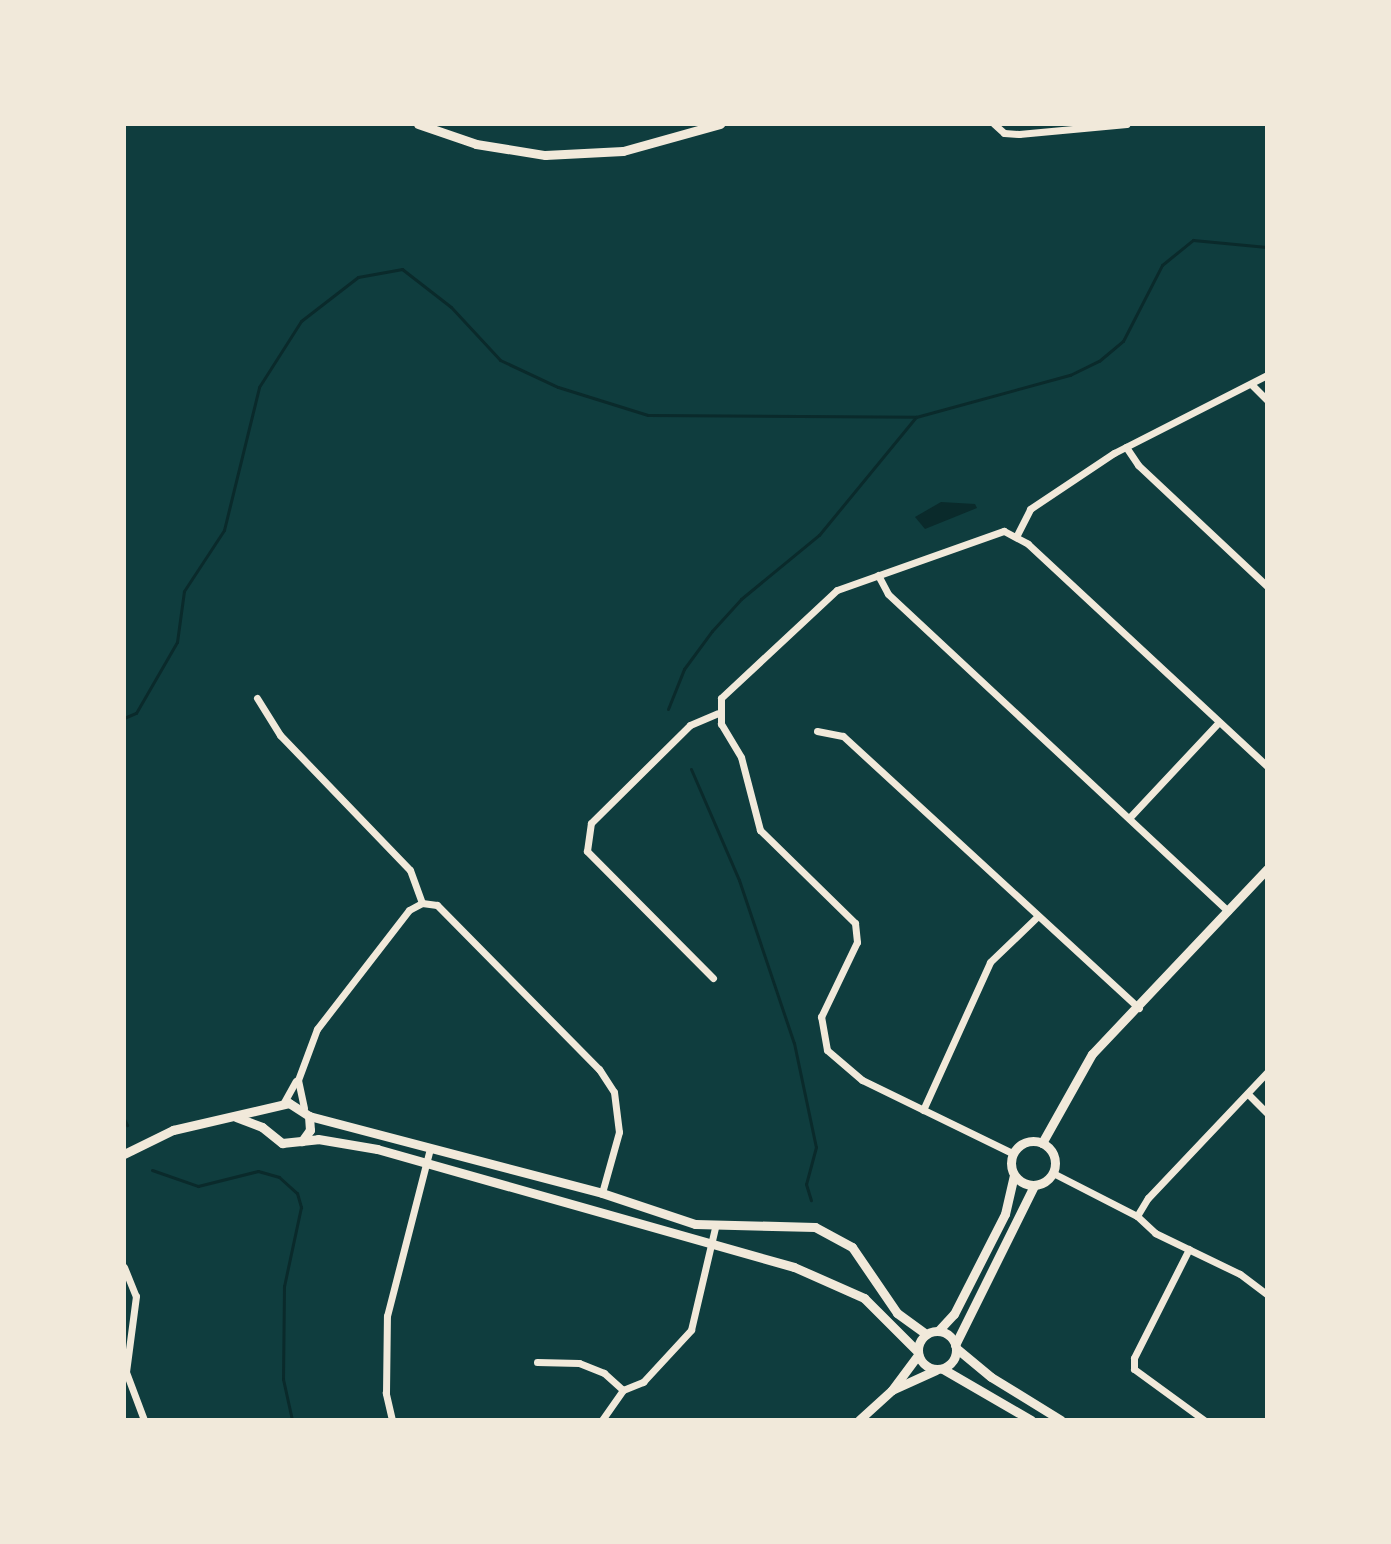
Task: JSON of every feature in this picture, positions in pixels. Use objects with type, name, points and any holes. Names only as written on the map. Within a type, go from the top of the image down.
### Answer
[{"type":"street","points":[[418,124],[476,144],[545,155],[623,151],[720,124]]},
{"type":"street","points":[[994,124],[1004,133],[1019,134],[1127,124]]},
{"type":"street","points":[[1017,535],[1030,509],[1126,447],[1267,375]]},
{"type":"street","points":[[1251,384],[1267,400]]},
{"type":"street","points":[[1126,447],[1138,465],[1267,586]]},
{"type":"street","points":[[1012,1153],[862,1080],[827,1050],[821,1017],[857,942],[855,923],[764,837],[741,757],[718,713],[721,698],[731,685],[837,590],[986,534],[1017,535],[1267,766]]},
{"type":"street","points":[[878,575],[888,594],[1228,911]]},
{"type":"street","points":[[257,698],[280,735],[410,870],[422,903]]},
{"type":"street","points":[[713,978],[587,851],[591,823],[690,725],[718,713]]},
{"type":"street","points":[[1130,817],[1218,723]]},
{"type":"street","points":[[817,731],[843,736],[1139,1008]]},
{"type":"street","points":[[1042,1143],[1092,1054],[1139,1008],[1267,869]]},
{"type":"street","points":[[272,1134],[278,1107],[298,1080],[317,1029],[409,910],[422,903],[450,913],[607,1080],[620,1121],[602,1193]]},
{"type":"street","points":[[923,1110],[990,962],[1038,916]]},
{"type":"street","points":[[1137,1216],[1148,1198],[1249,1095],[1267,1072]]},
{"type":"street","points":[[298,1080],[310,1130],[302,1141]]},
{"type":"street","points":[[1249,1095],[1267,1113]]},
{"type":"street","points":[[124,1154],[173,1130],[278,1107],[307,1112],[602,1193],[715,1228],[803,1225],[827,1231],[852,1247],[897,1313],[926,1334],[938,1331],[954,1314],[1005,1214],[1014,1176],[1012,1153],[1019,1144],[1042,1143],[1054,1156],[1053,1173]]},
{"type":"street","points":[[236,1117],[289,1145],[302,1141],[334,1141],[425,1163],[841,1284],[864,1298],[917,1353],[924,1365],[939,1369],[1031,1420]]},
{"type":"street","points":[[392,1420],[386,1393],[387,1316],[430,1148]]},
{"type":"street","points":[[1053,1173],[1137,1216],[1155,1233],[1267,1294]]},
{"type":"street","points":[[892,1390],[953,1361],[956,1346],[1034,1186],[1053,1173]]},
{"type":"street","points":[[1014,1176],[1034,1186]]},
{"type":"street","points":[[602,1420],[623,1390],[643,1382],[691,1330],[714,1245],[715,1228]]},
{"type":"street","points":[[1189,1249],[1134,1358],[1134,1369],[1204,1420]]},
{"type":"street","points":[[124,1267],[136,1296],[126,1372],[144,1420]]},
{"type":"street","points":[[938,1331],[991,1377],[1061,1420]]},
{"type":"street","points":[[859,1420],[892,1390],[926,1334]]},
{"type":"street","points":[[537,1362],[579,1363],[604,1373],[623,1390]]},
{"type":"water","points":[[941,502],[975,504],[977,508],[925,529],[915,517]]},
{"type":"waterway","points":[[124,718],[136,713],[177,642],[184,591],[224,530],[259,387],[301,321],[358,277],[402,269],[451,307],[500,360],[558,387],[648,415],[916,417],[1070,375],[1099,361],[1123,341],[1162,265],[1193,240],[1267,247]]},
{"type":"waterway","points":[[668,709],[684,669],[712,631],[741,599],[819,535],[916,417]]},
{"type":"waterway","points":[[691,769],[739,880],[794,1043],[816,1147],[806,1184],[811,1200]]},
{"type":"waterway","points":[[124,1119],[127,1125]]},
{"type":"waterway","points":[[152,1170],[198,1186],[258,1171],[279,1177],[297,1193],[301,1207],[284,1286],[283,1379],[292,1420]]}]
